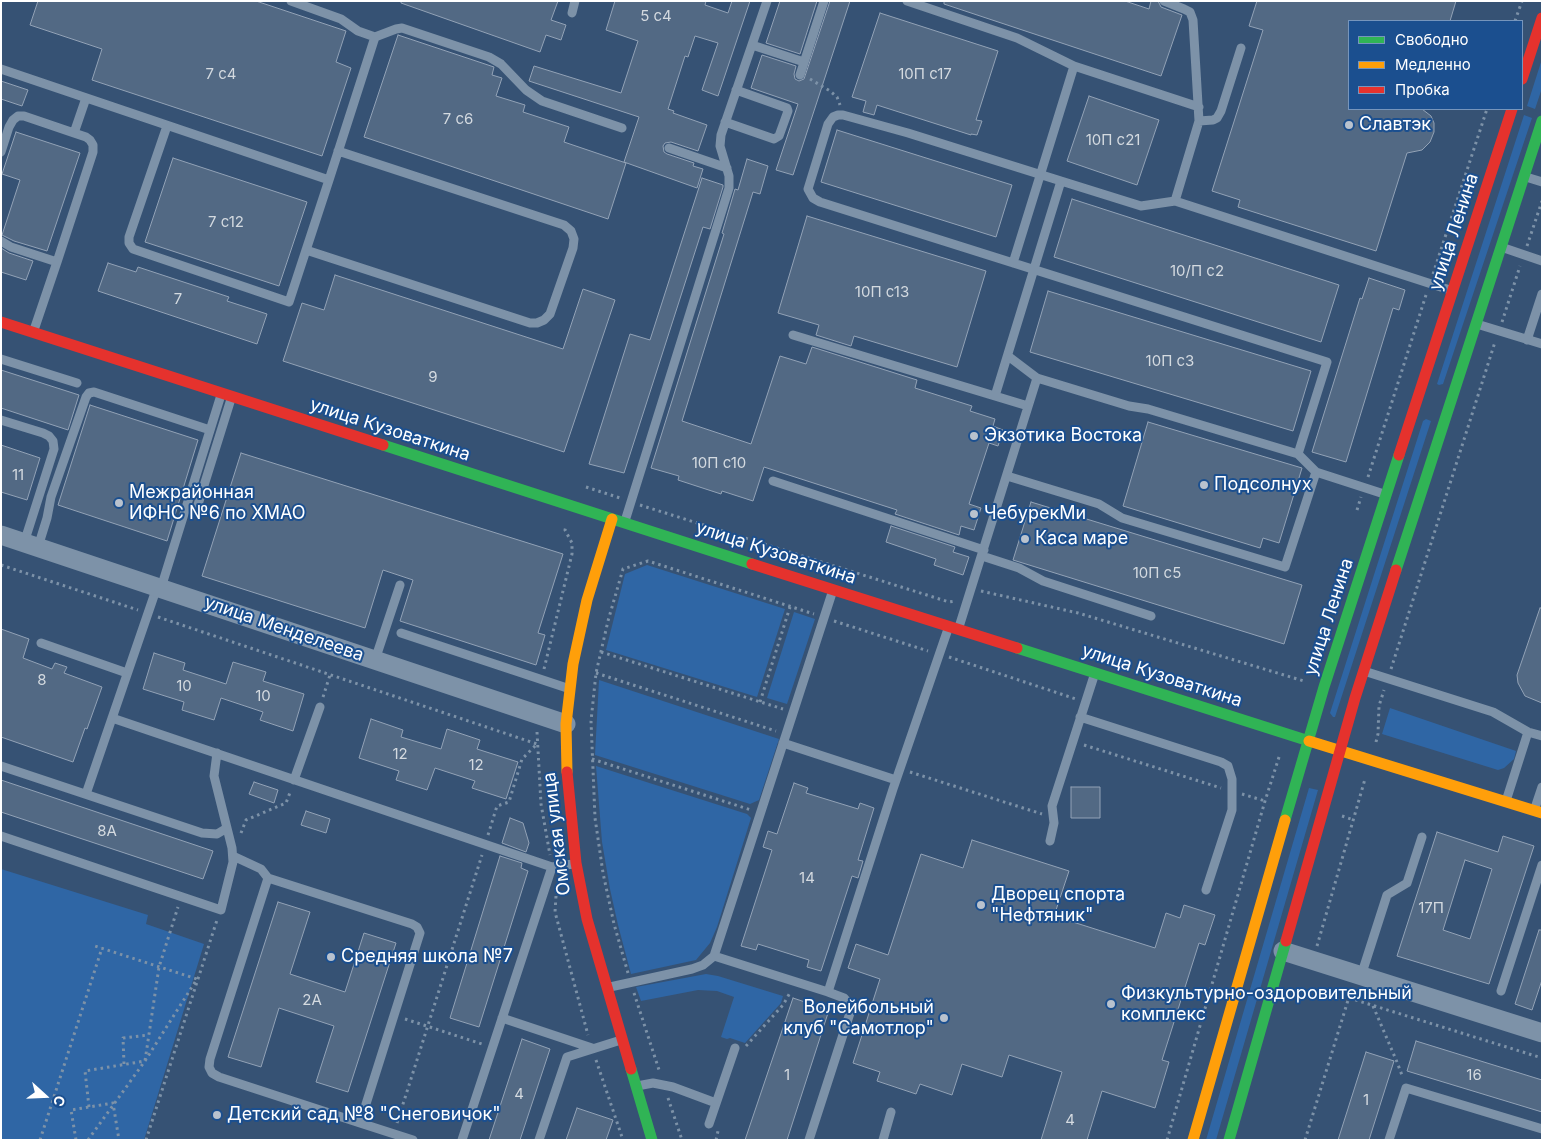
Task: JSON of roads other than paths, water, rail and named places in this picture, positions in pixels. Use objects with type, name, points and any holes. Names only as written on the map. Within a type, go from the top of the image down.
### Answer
[{"type":"main road","points":[[1523,75],[1542,18]]},
{"type":"main road","name":"улица Ленина","points":[[1193,1140],[1308,741],[1386,494],[1423,395],[1453,291],[1512,110]]},
{"type":"main road","points":[[1229,1140],[1340,751],[1446,403],[1476,323],[1542,121]]},
{"type":"main road","name":"улица Кузоваткина","points":[[1,322],[572,507],[1308,741],[1538,812]]},
{"type":"main road","name":"Омская улица","points":[[612,519],[587,600],[573,664],[566,724],[568,790],[576,863],[587,920],[652,1140]]},
{"type":"street","name":"улица Менделеева","points":[[1,535],[566,724]]},
{"type":"street","points":[[1283,951],[1542,1032]]},
{"type":"lane","points":[[291,1],[341,18],[358,32],[375,38],[402,28],[489,57],[500,64],[526,90],[542,101],[622,128]]},
{"type":"lane","points":[[572,13],[575,1]]},
{"type":"lane","points":[[624,523],[729,188],[729,176],[720,146],[721,135],[767,1]]},
{"type":"lane","points":[[800,75],[824,1]]},
{"type":"lane","points":[[907,1],[1017,38],[1074,66],[1199,107]]},
{"type":"lane","points":[[1164,1],[1190,12],[1193,20],[1200,121],[1175,200]]},
{"type":"lane","points":[[167,126],[129,237],[133,249],[289,302],[375,38]]},
{"type":"lane","points":[[752,45],[804,62]]},
{"type":"lane","points":[[1200,121],[1213,120],[1217,118],[1221,111],[1241,48]]},
{"type":"lane","points":[[1013,263],[1074,66]]},
{"type":"lane","points":[[1,69],[329,180]]},
{"type":"lane","points":[[725,122],[774,138],[779,136],[788,111],[787,108],[736,90]]},
{"type":"lane","points":[[74,133],[86,98]]},
{"type":"lane","points":[[1298,454],[1327,362],[820,202],[810,194],[809,182],[828,124],[833,117],[843,115],[1141,206],[1175,200],[1453,291]]},
{"type":"lane","points":[[1,152],[9,127],[18,116],[24,116],[86,137],[93,146],[93,152],[34,332]]},
{"type":"lane","points":[[669,148],[727,168]]},
{"type":"lane","points":[[306,250],[530,323],[537,323],[544,320],[550,314],[573,248],[574,239],[571,231],[564,224],[338,151]]},
{"type":"lane","points":[[1524,176],[1542,182]]},
{"type":"lane","points":[[996,396],[1061,181]]},
{"type":"lane","points":[[1,241],[11,247],[57,262]]},
{"type":"lane","points":[[1500,247],[1542,261]]},
{"type":"lane","points":[[1527,340],[1542,294]]},
{"type":"lane","points":[[1476,323],[1542,344]]},
{"type":"lane","points":[[793,335],[1028,406]]},
{"type":"lane","points":[[1008,356],[1036,378],[1298,454],[1316,472],[1386,494]]},
{"type":"lane","points":[[1,359],[78,383]]},
{"type":"lane","points":[[828,992],[939,654],[971,589],[1036,378]]},
{"type":"lane","points":[[31,545],[47,518],[54,488],[89,393],[94,392],[210,430]]},
{"type":"lane","points":[[86,794],[148,613],[159,587],[210,430],[226,395]]},
{"type":"lane","points":[[196,511],[226,395]]},
{"type":"lane","points":[[1,420],[43,433],[50,436],[53,441],[54,448],[31,545]]},
{"type":"lane","points":[[1007,476],[1100,504],[1122,518],[1285,568],[1316,472]]},
{"type":"lane","points":[[773,481],[983,553],[1019,568],[1043,581],[1151,616]]},
{"type":"lane","points":[[375,660],[400,585]]},
{"type":"lane","points":[[607,988],[692,969],[703,965],[714,956],[833,590]]},
{"type":"lane","points":[[401,634],[570,689]]},
{"type":"lane","points":[[41,643],[127,673]]},
{"type":"lane","points":[[1364,671],[1492,712],[1528,732],[1542,736]]},
{"type":"lane","points":[[1050,841],[1054,830],[1052,806],[1095,673]]},
{"type":"lane","points":[[294,780],[320,707]]},
{"type":"lane","points":[[1080,717],[1221,762],[1228,766],[1231,771],[1232,791],[1230,815],[1206,890]]},
{"type":"lane","points":[[112,718],[552,867],[576,863]]},
{"type":"lane","points":[[1506,802],[1528,732]]},
{"type":"lane","points":[[785,739],[895,785]]},
{"type":"lane","points":[[1,836],[220,910],[230,878],[233,856],[214,776],[217,754]]},
{"type":"lane","points":[[1,766],[202,833],[217,834],[227,828]]},
{"type":"lane","points":[[1538,812],[1542,787]]},
{"type":"lane","points":[[1361,976],[1387,896],[1407,883],[1422,836]]},
{"type":"lane","points":[[233,856],[261,869],[268,878],[412,924],[417,927],[420,933],[360,1123]]},
{"type":"lane","points":[[1501,991],[1542,865]]},
{"type":"lane","points":[[462,1140],[552,867]]},
{"type":"lane","points":[[268,878],[210,1059],[209,1067],[212,1073],[219,1077],[413,1140]]},
{"type":"lane","points":[[714,956],[828,992],[844,998],[849,1004],[850,1013],[810,1140]]},
{"type":"lane","points":[[502,1018],[593,1048]]},
{"type":"lane","points":[[567,1057],[622,1039]]},
{"type":"lane","points":[[539,1140],[572,1042]]},
{"type":"lane","points":[[714,1124],[716,1103],[738,1049]]},
{"type":"lane","points":[[636,1086],[647,1084],[664,1085],[716,1103]]},
{"type":"lane","points":[[1389,1140],[1406,1088],[1542,1129]]},
{"type":"lane","points":[[882,1140],[892,1112]]},
{"type":"place","name":"Славтэк","points":[[1349,125]]},
{"type":"place","name":"Экзотика Востока","points":[[974,436]]},
{"type":"place","name":"Подсолнух","points":[[1204,485]]},
{"type":"place","name":"Межрайонная ИФНС №6 по ХМАО","points":[[119,503]]},
{"type":"place","name":"ЧебурекМи","points":[[974,514]]},
{"type":"place","name":"Каса маре","points":[[1025,539]]},
{"type":"place","name":"Дворец спорта \"Нефтяник\"","points":[[981,905]]},
{"type":"place","name":"Средняя школа №7","points":[[331,957]]},
{"type":"place","name":"Физкультурно-оздоровительный комплекс","points":[[1111,1004]]},
{"type":"place","name":"Волейбольный клуб \"Самотлор\"","points":[[944,1018]]},
{"type":"place","name":"Детский сад №8 \"Снеговичок\"","points":[[217,1115]]}]
